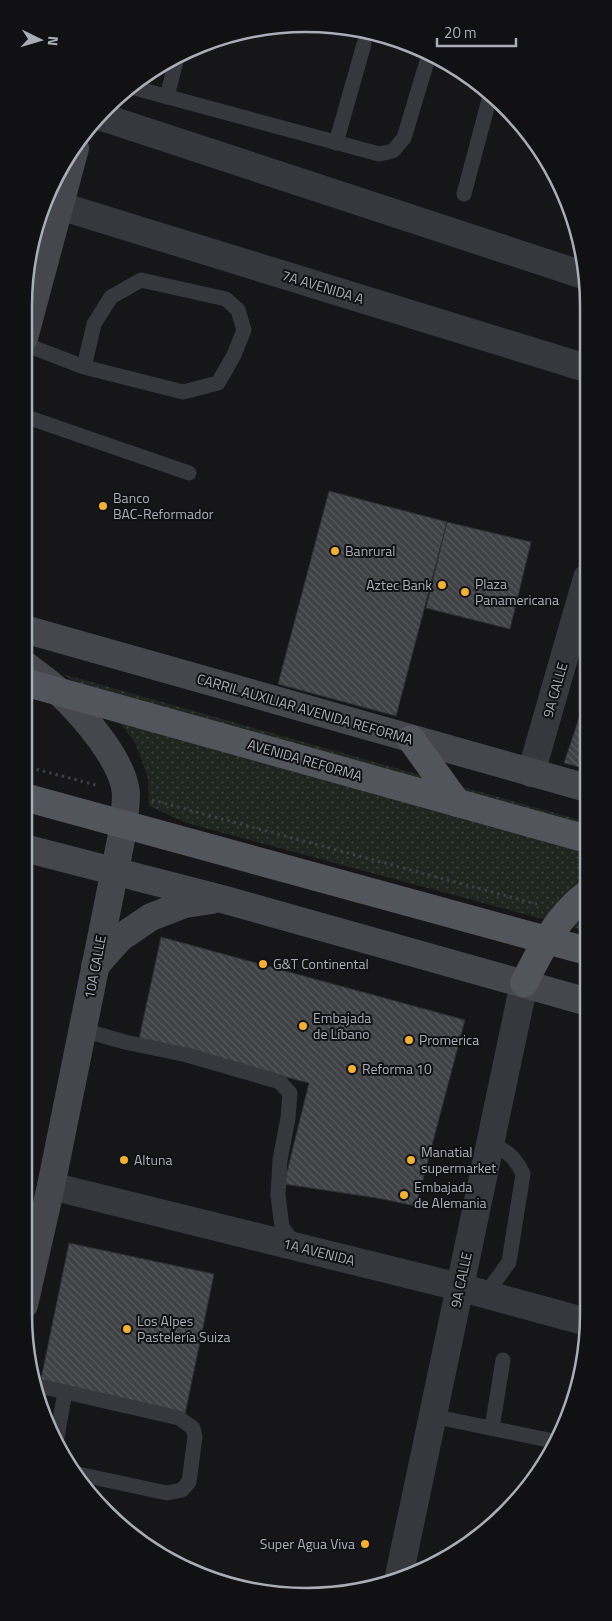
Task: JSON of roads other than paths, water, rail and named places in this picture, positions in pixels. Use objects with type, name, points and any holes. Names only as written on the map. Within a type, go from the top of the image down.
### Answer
[{"type":"main road","name":"AVENIDA REFORMA","points":[[32,684],[580,837]]},
{"type":"main road","points":[[411,739],[458,803]]},
{"type":"main road","points":[[32,799],[580,949]]},
{"type":"main road","points":[[524,983],[545,941],[567,912],[580,900]]},
{"type":"street","points":[[107,119],[577,273]]},
{"type":"street","points":[[32,301],[54,204],[62,184]]},
{"type":"street","name":"7A AVENIDA A","points":[[54,204],[580,366]]},
{"type":"street","name":"9A CALLE","points":[[531,773],[580,599]]},
{"type":"street","name":"CARRIL AUXILIAR AVENIDA REFORMA","points":[[32,631],[580,786]]},
{"type":"street","name":"10A CALLE","points":[[32,670],[59,692],[84,719],[110,752],[121,773],[126,794],[124,824],[51,1186],[32,1270]]},
{"type":"street","points":[[32,850],[222,899],[580,1000]]},
{"type":"street","points":[[95,966],[120,938],[150,917],[185,904],[222,899]]},
{"type":"street","name":"9A CALLE","points":[[400,1572],[524,983]]},
{"type":"street","name":"1A AVENIDA","points":[[51,1186],[459,1287],[580,1320]]},
{"type":"lane","points":[[336,143],[364,44]]},
{"type":"lane","points":[[140,89],[379,154],[393,151],[404,138],[427,61]]},
{"type":"lane","points":[[167,97],[175,66]]},
{"type":"lane","points":[[464,194],[488,102]]},
{"type":"lane","points":[[32,347],[84,368],[183,392],[218,383],[234,355],[244,330],[238,310],[226,299],[141,280],[111,297],[94,324],[84,368]]},
{"type":"lane","points":[[32,419],[189,473]]},
{"type":"lane","points":[[83,1030],[125,1042],[187,1055],[280,1082],[290,1093],[288,1118],[280,1160],[278,1195],[282,1227],[296,1247]]},
{"type":"lane","points":[[486,1294],[509,1262],[523,1174],[517,1161],[506,1151],[490,1142]]},
{"type":"lane","points":[[492,1428],[503,1360]]},
{"type":"lane","points":[[42,1387],[179,1418],[193,1428],[194,1437],[189,1482],[182,1490],[167,1493],[85,1476]]},
{"type":"lane","points":[[58,1430],[65,1392]]},
{"type":"lane","points":[[432,1416],[549,1440]]},
{"type":"place","name":"Banco BAC-Reformador","points":[[103,506]]},
{"type":"place","name":"Banrural","points":[[335,551]]},
{"type":"place","name":"Aztec Bank","points":[[442,585]]},
{"type":"place","name":"Plaza Panamericana","points":[[465,592]]},
{"type":"place","name":"G&T Continental","points":[[263,964]]},
{"type":"place","name":"Embajada de Líbano","points":[[303,1026]]},
{"type":"place","name":"Promerica","points":[[409,1040]]},
{"type":"place","name":"Reforma 10","points":[[352,1069]]},
{"type":"place","name":"Altuna","points":[[124,1160]]},
{"type":"place","name":"Manatial supermarket","points":[[411,1160]]},
{"type":"place","name":"Embajada de Alemania","points":[[404,1195]]},
{"type":"place","name":"Los Alpes Pastelería Suiza","points":[[127,1329]]},
{"type":"place","name":"Super Agua Viva","points":[[365,1544]]}]
